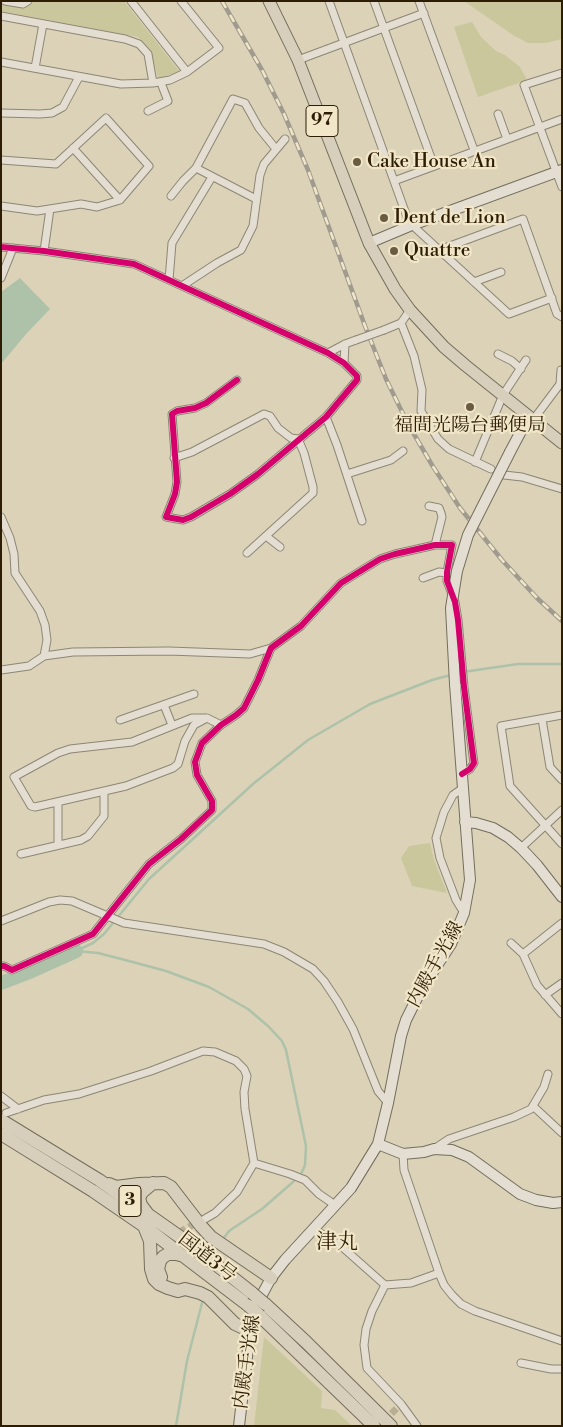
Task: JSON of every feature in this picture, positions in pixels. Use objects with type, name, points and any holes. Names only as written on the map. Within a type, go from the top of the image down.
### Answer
[{"type":"highway","name":"国道3号","points":[[4,1116],[99,1180],[187,1258],[249,1306],[262,1310],[306,1342],[391,1426]]},
{"type":"highway","name":"国道3号","points":[[1,1134],[93,1191],[146,1220],[252,1293],[262,1310],[374,1426]]},
{"type":"highway","points":[[99,1180],[116,1187],[153,1183],[164,1183],[172,1187],[211,1237],[271,1278]]},
{"type":"highway","points":[[153,1183],[142,1192],[139,1198],[150,1241],[151,1269],[154,1279],[158,1284],[168,1288],[185,1289],[208,1297],[236,1324],[250,1331]]},
{"type":"highway","points":[[185,1289],[180,1285],[166,1281],[161,1277],[158,1269],[160,1261],[168,1254],[176,1254],[187,1258]]},
{"type":"main road","name":"97","points":[[270,1],[298,60],[369,243],[385,273],[410,310],[444,347],[562,443]]},
{"type":"main road","points":[[369,243],[412,225],[559,171]]},
{"type":"main road","name":"内殿手光線","points":[[239,1426],[250,1331],[257,1304],[271,1278],[285,1260],[351,1188],[378,1144],[406,1020],[421,990],[451,944],[464,913],[470,880],[454,684],[451,608],[457,571],[468,535],[510,452],[531,418]]},
{"type":"main road","points":[[466,822],[493,828],[508,837],[537,865],[562,897]]},
{"type":"main road","points":[[378,1144],[403,1154],[452,1150],[469,1157],[520,1194],[536,1200],[553,1203],[562,1202]]},
{"type":"street","points":[[5,1],[23,4],[28,1]]},
{"type":"street","points":[[131,1],[187,72]]},
{"type":"street","points":[[1,62],[121,84],[157,83],[187,72],[220,48],[182,1]]},
{"type":"street","points":[[329,1],[407,217],[412,225],[509,314],[552,298]]},
{"type":"street","points":[[374,1],[434,166]]},
{"type":"street","points":[[419,1],[474,150]]},
{"type":"street","points":[[298,60],[424,13]]},
{"type":"street","points":[[1,16],[125,39],[139,44],[148,54],[157,83],[168,101],[148,111]]},
{"type":"street","points":[[35,68],[43,24]]},
{"type":"street","points":[[562,73],[524,85],[559,171],[562,187]]},
{"type":"street","points":[[1,113],[52,113],[63,107],[79,77]]},
{"type":"street","points":[[171,196],[183,180],[196,168],[233,99],[244,103],[259,128],[276,148]]},
{"type":"street","points":[[498,114],[507,139]]},
{"type":"street","points":[[1,160],[56,164],[106,118],[149,166],[120,200],[97,208],[81,204],[37,211],[1,206]]},
{"type":"street","points":[[394,181],[562,119]]},
{"type":"street","points":[[182,286],[241,250],[254,226],[256,199],[264,164],[285,139]]},
{"type":"street","points":[[73,148],[120,200]]},
{"type":"street","points":[[196,168],[256,199]]},
{"type":"street","points":[[169,280],[172,243],[212,177]]},
{"type":"street","points":[[44,251],[50,209]]},
{"type":"street","points":[[438,250],[523,219],[557,314],[562,317]]},
{"type":"street","points":[[1,247],[134,264],[328,353],[344,363],[357,376],[357,380],[326,417],[258,474],[230,494],[191,517],[183,520],[166,517],[175,494],[177,482],[172,414],[176,411],[195,408],[206,403],[237,380]]},
{"type":"street","points":[[1,278],[13,248]]},
{"type":"street","points":[[474,282],[501,272]]},
{"type":"street","points":[[328,353],[344,344],[401,323],[410,310]]},
{"type":"street","points":[[401,323],[414,356],[422,390],[421,411],[438,439],[449,449],[491,469]]},
{"type":"street","points":[[344,344],[344,363]]},
{"type":"street","points":[[498,354],[512,361],[521,369]]},
{"type":"street","points":[[475,462],[503,395],[526,360]]},
{"type":"street","points":[[531,418],[560,384],[561,370]]},
{"type":"street","points":[[174,458],[192,452],[264,414],[270,416],[278,428],[291,438],[298,439]]},
{"type":"street","points":[[326,417],[362,521]]},
{"type":"street","points":[[247,553],[313,493],[304,453],[298,439]]},
{"type":"street","points":[[347,474],[391,460],[403,451]]},
{"type":"street","points":[[504,475],[522,477],[562,489]]},
{"type":"street","points":[[429,506],[438,508],[442,517],[436,545]]},
{"type":"street","points":[[1,517],[10,538],[14,554],[15,574],[40,611],[45,625],[47,640],[44,656]]},
{"type":"street","points":[[266,536],[280,547]]},
{"type":"street","points":[[1,670],[29,666],[44,656],[73,652],[123,651],[250,654],[271,648],[301,626],[341,583],[367,566],[395,554],[436,545],[452,545],[447,581],[456,602],[464,687],[474,756],[474,764],[462,774]]},
{"type":"street","points":[[423,578],[438,572],[447,573]]},
{"type":"street","points":[[1,966],[12,970],[93,934],[148,864],[180,839],[212,810],[212,801],[197,775],[195,762],[202,743],[221,725],[244,708],[271,648]]},
{"type":"street","points":[[120,720],[194,694]]},
{"type":"street","points":[[164,705],[172,725]]},
{"type":"street","points":[[562,715],[501,726],[510,786],[562,844]]},
{"type":"street","points":[[207,718],[194,725],[185,741],[178,764],[173,768],[126,786],[35,807],[30,806],[14,776],[58,753],[70,749],[132,742],[192,718],[207,718],[221,725]]},
{"type":"street","points":[[542,719],[550,767],[562,780]]},
{"type":"street","points":[[463,788],[452,795],[444,812],[436,838],[440,858],[456,900],[464,913]]},
{"type":"street","points":[[21,854],[81,840],[88,836],[104,816],[104,791]]},
{"type":"street","points":[[58,802],[58,845]]},
{"type":"street","points":[[521,848],[562,810]]},
{"type":"street","points":[[1,921],[49,902],[60,900],[72,901],[124,923],[264,944],[284,952],[313,969],[324,981],[353,1030],[378,1091],[388,1103]]},
{"type":"street","points":[[523,954],[562,923]]},
{"type":"street","points":[[510,943],[523,954],[537,985],[562,1014]]},
{"type":"street","points":[[545,995],[562,983]]},
{"type":"street","points":[[4,1116],[44,1100],[79,1094],[151,1071],[203,1051],[215,1052],[236,1061],[244,1069],[247,1076],[244,1092],[245,1109],[254,1163],[237,1192],[215,1213],[203,1220]]},
{"type":"street","points":[[434,1150],[449,1139],[514,1117],[531,1109],[544,1087],[548,1074]]},
{"type":"street","points":[[1,1096],[18,1109]]},
{"type":"street","points":[[533,1106],[562,1133]]},
{"type":"street","points":[[403,1154],[404,1170],[444,1285],[461,1304],[475,1311],[562,1341]]},
{"type":"street","points":[[254,1163],[305,1180],[319,1194],[335,1205]]},
{"type":"street","points":[[314,1230],[341,1246],[385,1285],[411,1283],[439,1273]]},
{"type":"street","points":[[385,1285],[372,1310],[366,1329],[364,1345],[367,1368],[401,1404],[417,1426]]},
{"type":"street","points":[[521,1363],[551,1369],[562,1369]]},
{"type":"shaded area","points":[[35,1],[124,1],[180,72],[158,78],[150,49],[138,37],[1,11],[1,3],[23,8]]},
{"type":"shaded area","points":[[464,1],[562,1],[562,39],[546,43],[528,43],[513,35]]},
{"type":"shaded area","points":[[472,22],[481,37],[496,51],[505,55],[520,67],[527,80],[478,97],[454,27]]},
{"type":"shaded area","points":[[20,278],[50,309],[1,364],[1,292]]},
{"type":"shaded area","points":[[430,843],[434,860],[447,893],[412,886],[401,858],[409,846]]},
{"type":"shaded area","points":[[264,1337],[322,1391],[321,1408],[335,1410],[352,1426],[254,1426]]},
{"type":"waterway","points":[[463,672],[518,664],[562,664]]},
{"type":"waterway","points":[[76,951],[93,943],[104,934],[149,879],[253,784],[308,740],[370,704],[432,680],[451,675]]},
{"type":"waterway","points":[[1,983],[76,951]]},
{"type":"waterway","points":[[77,951],[98,953],[166,971],[209,987],[248,1009],[282,1041],[286,1050],[306,1146],[305,1165],[302,1172],[293,1182],[262,1209],[229,1231],[223,1239]]},
{"type":"waterway","points":[[176,1426],[187,1361],[202,1303]]},
{"type":"tunnel","points":[[161,1242],[200,1221]]},
{"type":"tunnel","points":[[384,1421],[401,1404]]},
{"type":"railway","points":[[222,1],[262,70],[284,114],[308,170],[386,379],[408,424],[460,508],[502,560],[537,598],[562,621]]},
{"type":"cycle path","points":[[1,247],[134,264],[328,353],[344,363],[357,376],[357,380],[326,417],[258,474],[230,494],[191,517],[183,520],[166,517],[175,494],[177,482],[172,414],[206,403],[237,380]]},
{"type":"cycle path","points":[[1,966],[12,970],[93,934],[149,864],[181,839],[212,810],[212,801],[197,775],[195,762],[202,743],[221,725],[244,708],[271,648],[301,626],[341,583],[380,559],[435,545],[452,545],[447,581],[455,602],[458,620],[474,763],[470,769],[462,774]]},
{"type":"place","name":"Cake House An","points":[[357,162]]},
{"type":"place","name":"Dent de Lion","points":[[384,218]]},
{"type":"place","name":"Quattre","points":[[394,251]]},
{"type":"place","name":"福間光陽台郵便局","points":[[470,407]]},
{"type":"district","name":"津丸","points":[[337,1243]]}]
